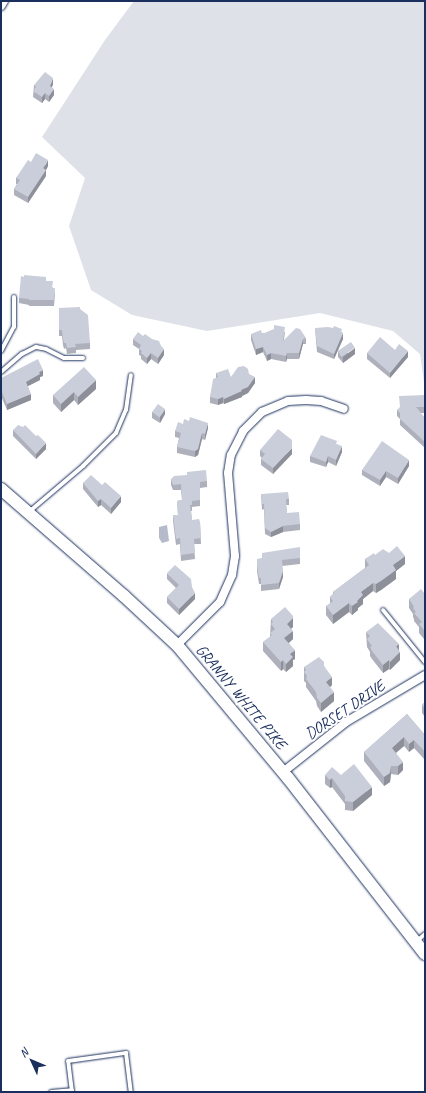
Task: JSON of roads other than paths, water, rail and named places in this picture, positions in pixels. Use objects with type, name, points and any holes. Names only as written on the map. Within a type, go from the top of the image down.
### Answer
[{"type":"main road","name":"GRANNY WHITE PIKE","points":[[1,489],[124,596],[177,645],[420,938],[425,954]]},
{"type":"street","points":[[1,6],[4,1]]},
{"type":"street","points":[[177,645],[220,602],[232,575],[234,546],[228,473],[230,455],[243,431],[262,412],[288,401],[321,401],[344,409]]},
{"type":"street","name":"DORSET DRIVE","points":[[283,772],[346,722],[425,675]]},
{"type":"lane","points":[[1,351],[14,327],[14,297]]},
{"type":"lane","points":[[1,372],[22,354],[36,348],[46,349],[64,358],[83,358]]},
{"type":"lane","points":[[28,513],[83,466],[116,433],[126,410],[131,375]]},
{"type":"lane","points":[[383,610],[425,662]]},
{"type":"lane","points":[[51,1092],[72,1091],[68,1061],[126,1053],[131,1092]]},
{"type":"water","points":[[167,525],[169,541],[162,543],[159,538],[159,527]]}]
